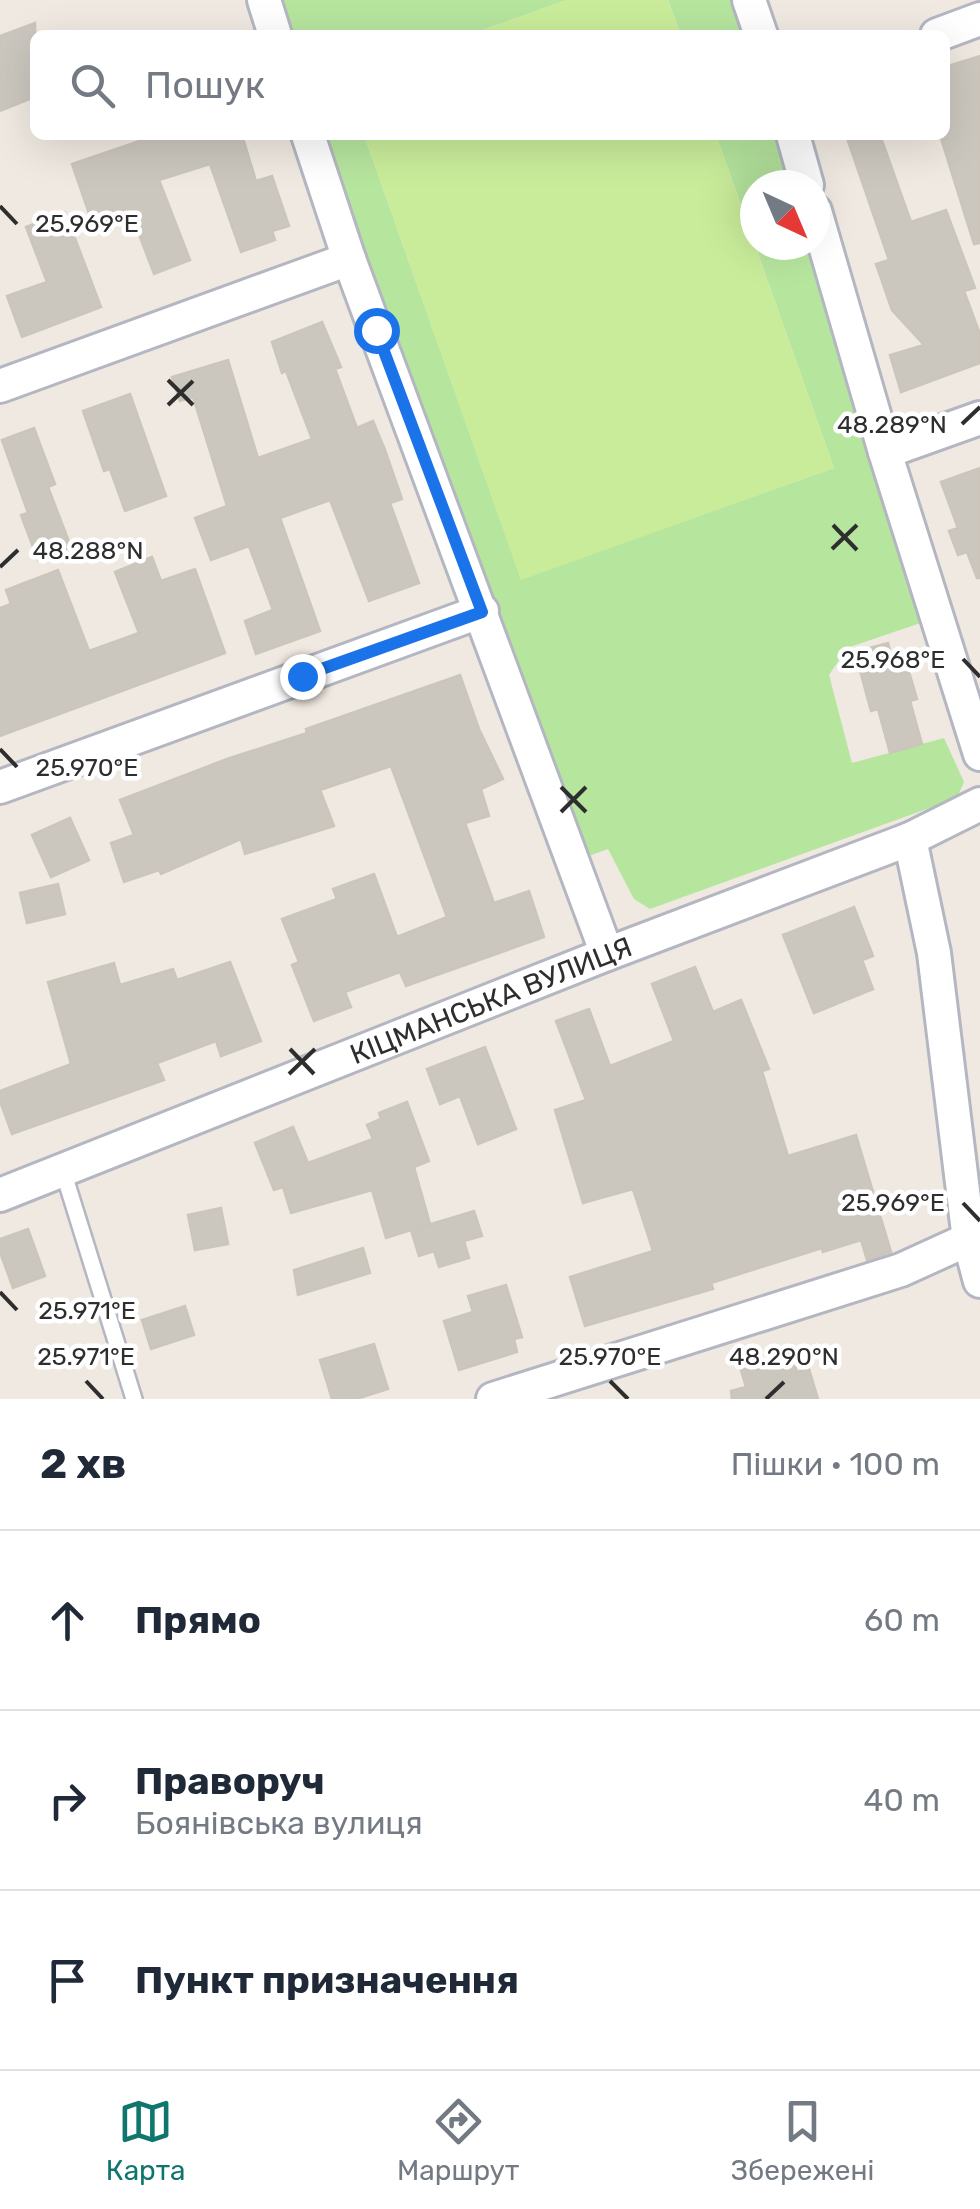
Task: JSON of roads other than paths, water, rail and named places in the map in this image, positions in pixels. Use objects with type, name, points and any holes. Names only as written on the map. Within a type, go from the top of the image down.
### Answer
[{"type":"street","points":[[264,0],[273,30]]},
{"type":"street","points":[[749,0],[759,30]]},
{"type":"street","points":[[950,30],[980,18]]},
{"type":"street","points":[[310,140],[349,259],[607,954]]},
{"type":"street","points":[[794,140],[804,170]]},
{"type":"street","points":[[0,386],[349,259]]},
{"type":"street","points":[[829,260],[980,754]]},
{"type":"street","points":[[885,452],[980,418]]},
{"type":"street","points":[[0,787],[482,612]]},
{"type":"street","name":"КІЦМАНСЬКА ВУЛИЦЯ","points":[[0,1195],[607,954],[910,839],[980,804]]},
{"type":"street","points":[[910,839],[934,953],[980,1280]]},
{"type":"street","points":[[493,1399],[901,1270],[974,1237]]},
{"type":"lane","points":[[63,1171],[134,1399]]}]
